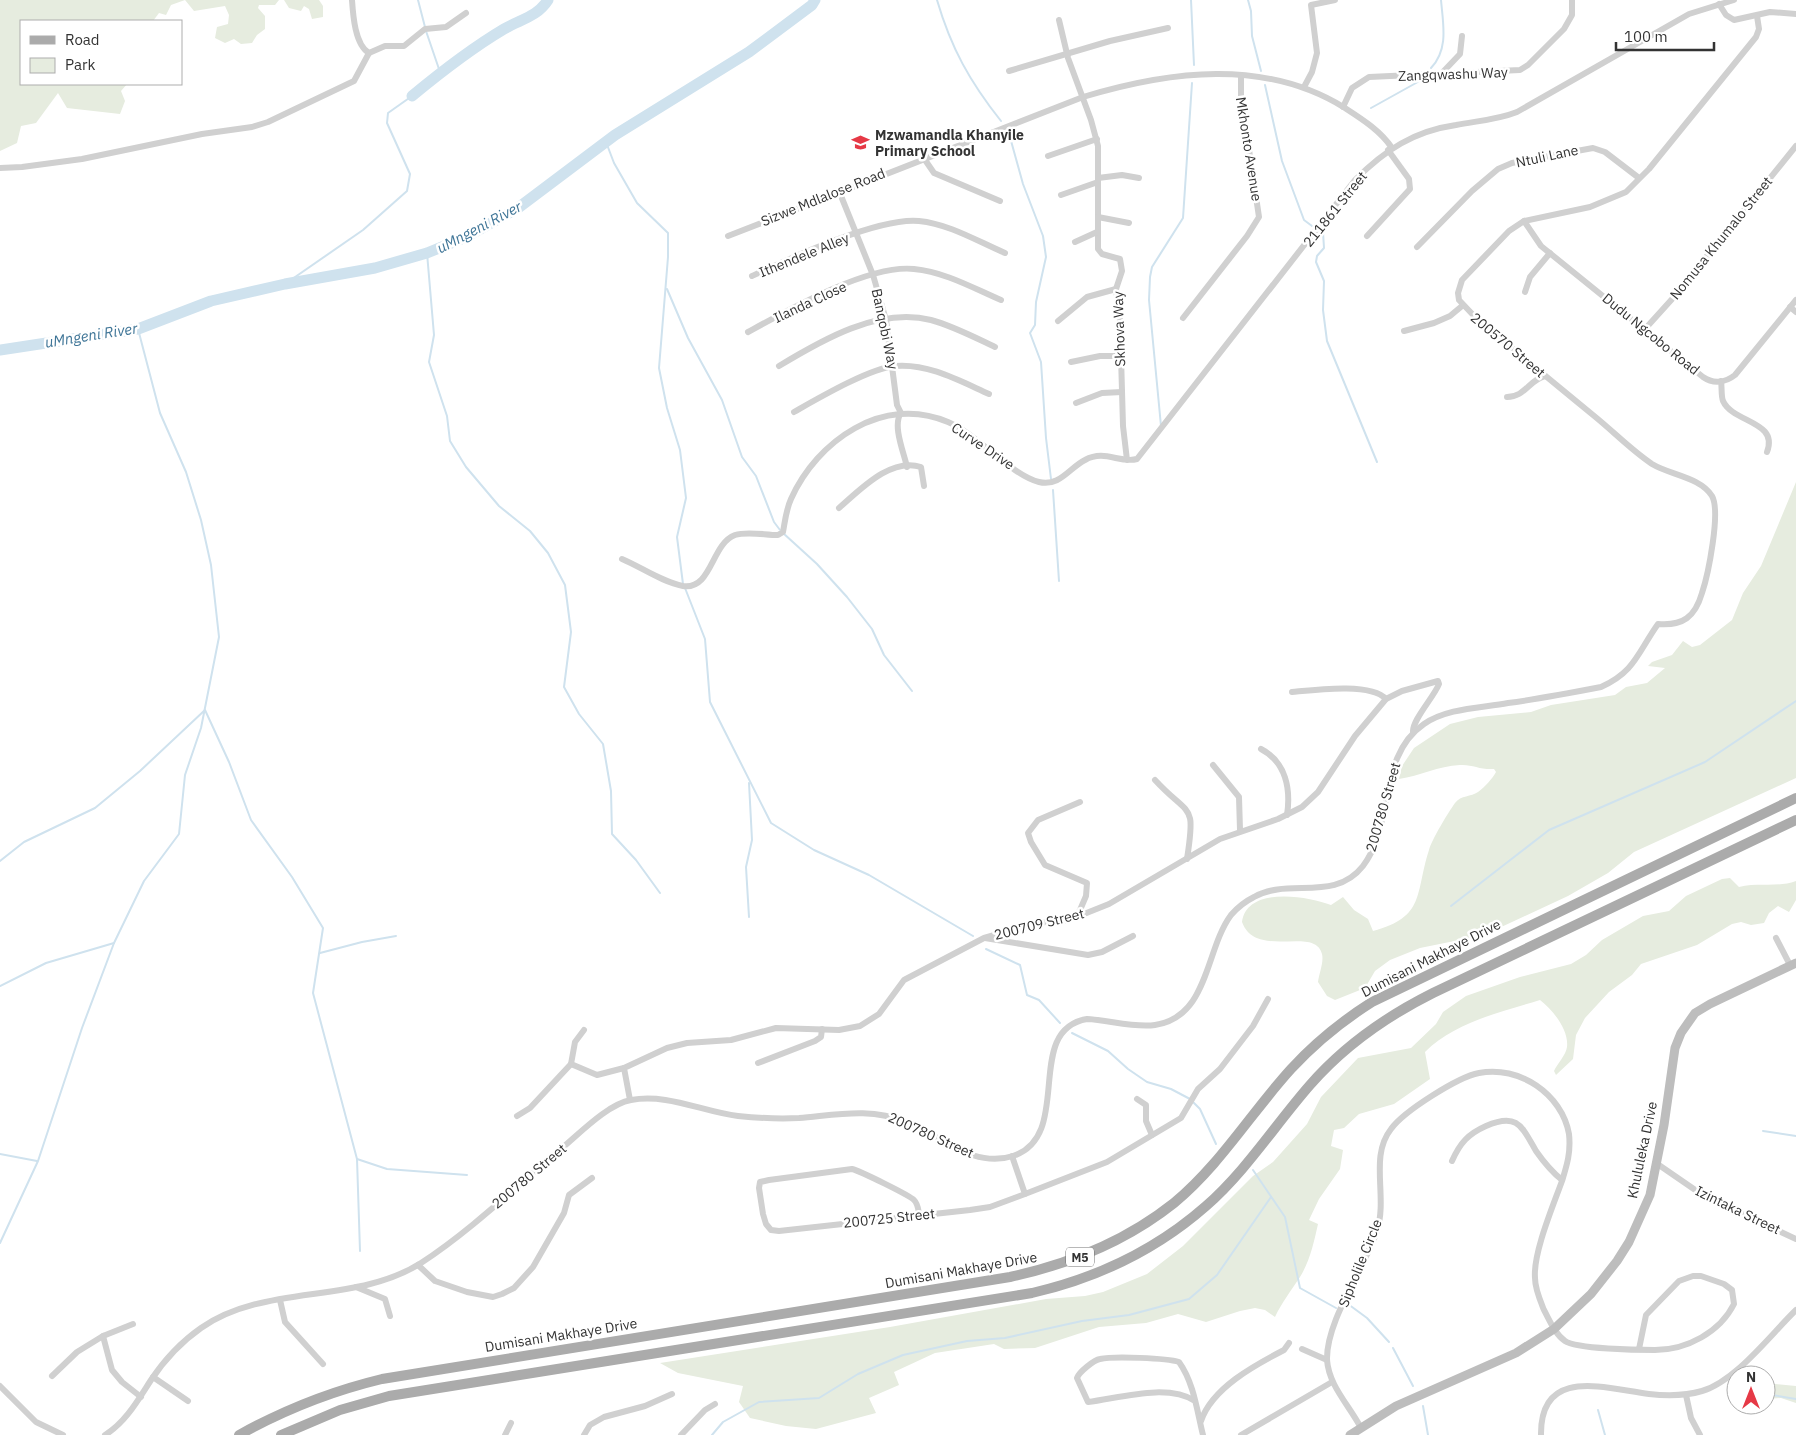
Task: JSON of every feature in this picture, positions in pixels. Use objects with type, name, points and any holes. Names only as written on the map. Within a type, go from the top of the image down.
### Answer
[{"type":"main road","name":"Dumisani Makhaye Drive","points":[[239,1435],[309,1402],[382,1378],[1010,1277],[1043,1270],[1097,1250],[1137,1228],[1182,1195],[1207,1170],[1299,1060],[1334,1028],[1365,1006],[1405,984],[1796,798]]},
{"type":"main road","name":"M5","points":[[281,1435],[340,1410],[389,1396],[1032,1293],[1086,1278],[1150,1248],[1207,1205],[1237,1174],[1322,1072],[1358,1039],[1387,1018],[1433,993],[1796,820]]},
{"type":"street","points":[[352,0],[359,36],[364,49],[369,53]]},
{"type":"street","points":[[1304,87],[1312,72],[1317,53],[1311,5],[1335,0]]},
{"type":"street","name":"211861 Street","points":[[1129,460],[1142,455],[1355,180],[1390,149],[1409,138],[1429,130],[1499,118],[1517,112],[1689,14],[1734,0]]},
{"type":"street","name":"Zangqwashu Way","points":[[1343,107],[1352,88],[1370,77],[1499,73],[1524,68],[1564,29],[1572,15],[1573,2]]},
{"type":"street","points":[[1719,4],[1726,15],[1734,20],[1776,12],[1796,14]]},
{"type":"street","points":[[0,168],[82,159],[202,134],[252,127],[354,81],[369,53],[385,46],[404,46],[425,29],[446,27],[466,13]]},
{"type":"street","name":"200570 Street","points":[[1658,624],[1675,625],[1685,620],[1699,602],[1705,586],[1713,529],[1715,507],[1713,498],[1701,485],[1652,464],[1462,306],[1458,292],[1462,280],[1509,231],[1524,221],[1607,202],[1626,192],[1640,178],[1756,37],[1759,29],[1757,16]]},
{"type":"street","name":"Skhova Way","points":[[1059,20],[1067,54],[1097,139],[1097,232],[1099,252],[1117,257],[1121,262],[1122,271],[1116,288],[1120,321],[1122,392],[1129,460]]},
{"type":"street","points":[[1009,71],[1168,28]]},
{"type":"street","points":[[1441,74],[1460,54],[1462,36]]},
{"type":"street","name":"Sizwe Mdlalose Road","points":[[728,236],[923,157],[1082,96],[1133,83],[1195,74],[1241,74],[1278,80],[1304,87],[1343,107],[1383,136],[1409,179],[1410,189],[1368,236]]},
{"type":"street","name":"Mkhonto Avenue","points":[[1183,318],[1259,217],[1241,96],[1241,74]]},
{"type":"street","points":[[1048,156],[1097,139]]},
{"type":"street","name":"Nomusa Khumalo Street","points":[[1645,329],[1673,298],[1796,146]]},
{"type":"street","name":"Ntuli Lane","points":[[1417,247],[1489,175],[1512,163],[1593,148],[1605,152],[1640,178]]},
{"type":"street","points":[[923,157],[934,172],[1000,201]]},
{"type":"street","points":[[1061,195],[1098,180],[1122,175],[1139,178]]},
{"type":"street","name":"Banqobi Way","points":[[840,190],[873,275],[886,320],[898,405],[901,413],[898,417],[899,432],[907,467]]},
{"type":"street","points":[[1098,218],[1129,223]]},
{"type":"street","name":"Ithendele Alley","points":[[752,276],[888,223],[918,221],[958,232],[1005,253]]},
{"type":"street","name":"Dudu Ngcobo Road","points":[[1524,221],[1531,234],[1550,253],[1703,377],[1713,382],[1721,382]]},
{"type":"street","points":[[1076,242],[1097,232]]},
{"type":"street","points":[[1525,292],[1530,277],[1550,253]]},
{"type":"street","name":"Ilanda Close","points":[[748,332],[808,301],[873,275],[899,268],[928,271],[944,276],[1001,300]]},
{"type":"street","points":[[1058,321],[1087,298],[1116,288]]},
{"type":"street","points":[[1766,452],[1770,440],[1768,434],[1748,420],[1737,416],[1725,404],[1721,382],[1734,375],[1796,300]]},
{"type":"street","points":[[1404,331],[1434,323],[1450,316],[1462,306]]},
{"type":"street","points":[[1790,307],[1796,312]]},
{"type":"street","points":[[779,366],[828,339],[901,317],[931,320],[995,347]]},
{"type":"street","points":[[1071,362],[1100,356],[1121,356]]},
{"type":"street","points":[[794,412],[838,388],[894,366],[937,371],[989,394]]},
{"type":"street","points":[[1507,397],[1519,396],[1537,378],[1545,376]]},
{"type":"street","points":[[1076,403],[1102,393],[1122,392]]},
{"type":"street","name":"Curve Drive","points":[[622,559],[670,582],[684,586],[693,585],[700,581],[724,542],[733,536],[742,533],[778,535],[783,532],[791,498],[810,467],[834,442],[864,423],[901,413],[934,417],[948,422],[1038,482],[1057,481],[1084,460],[1093,457],[1108,455],[1129,460]]},
{"type":"street","points":[[839,508],[860,487],[890,471],[907,467],[921,467],[924,486]]},
{"type":"street","name":"200780 Street","points":[[105,1435],[127,1415],[176,1347],[205,1325],[237,1311],[280,1300],[376,1282],[418,1265],[488,1210],[597,1118],[630,1100],[666,1100],[734,1115],[770,1119],[849,1112],[883,1113],[911,1124],[970,1154],[996,1159],[1012,1156],[1029,1146],[1040,1131],[1049,1092],[1054,1050],[1064,1030],[1079,1021],[1087,1019],[1154,1025],[1172,1019],[1193,1002],[1225,925],[1231,915],[1242,904],[1256,895],[1272,890],[1324,888],[1347,880],[1358,872],[1371,854],[1398,754],[1413,732],[1436,717],[1456,712],[1575,692],[1607,684],[1621,677],[1632,666],[1658,624]]},
{"type":"street","points":[[1292,692],[1362,689],[1380,694],[1386,699],[1434,681],[1439,682],[1435,695],[1413,726],[1413,732]]},
{"type":"street","name":"200709 Street","points":[[571,1064],[597,1075],[624,1068],[667,1048],[687,1043],[731,1040],[776,1028],[850,1029],[872,1020],[888,1003],[904,980],[984,938],[1036,923],[1060,922],[1077,917],[1135,891],[1220,839],[1240,830],[1287,815],[1302,807],[1318,792],[1355,736],[1386,699]]},
{"type":"street","points":[[1261,749],[1274,760],[1286,776],[1288,788],[1287,815]]},
{"type":"street","points":[[1213,765],[1238,797],[1240,830]]},
{"type":"street","points":[[1155,780],[1182,804],[1190,814],[1192,826],[1187,859]]},
{"type":"street","points":[[1077,917],[1086,896],[1087,883],[1045,865],[1031,842],[1028,833],[1038,820],[1047,814],[1080,802]]},
{"type":"street","points":[[984,938],[1088,955],[1102,952],[1133,936]]},
{"type":"street","points":[[1776,938],[1793,964]]},
{"type":"street","name":"Khululeka Drive","points":[[1350,1435],[1423,1393],[1497,1363],[1554,1329],[1591,1294],[1617,1262],[1643,1212],[1650,1194],[1675,1048],[1684,1028],[1695,1013],[1710,1004],[1793,964]]},
{"type":"street","name":"200725 Street","points":[[919,1214],[918,1206],[913,1199],[858,1170],[848,1169],[760,1182],[759,1196],[766,1224],[771,1230],[990,1207],[1089,1171],[1182,1118],[1198,1089],[1220,1069],[1253,1026],[1268,999]]},
{"type":"street","points":[[758,1063],[815,1041],[821,1037],[822,1029]]},
{"type":"street","points":[[517,1116],[540,1098],[571,1064],[576,1042],[584,1030]]},
{"type":"street","points":[[624,1068],[630,1100]]},
{"type":"street","name":"Sipholile Circle","points":[[1361,1428],[1332,1382],[1328,1360],[1328,1342],[1377,1231],[1382,1198],[1380,1154],[1384,1140],[1397,1122],[1450,1086],[1470,1075],[1493,1072],[1519,1076],[1549,1096],[1566,1122],[1569,1157],[1539,1250],[1535,1273],[1540,1300],[1554,1329]]},
{"type":"street","points":[[1137,1099],[1146,1105],[1146,1121],[1152,1135]]},
{"type":"street","points":[[1452,1161],[1460,1145],[1471,1133],[1498,1121],[1511,1121],[1523,1127],[1540,1157],[1562,1180]]},
{"type":"street","points":[[1012,1156],[1025,1194]]},
{"type":"street","name":"Izintaka Street","points":[[1656,1163],[1704,1196],[1796,1239]]},
{"type":"street","points":[[418,1265],[435,1281],[482,1296],[493,1297],[502,1294],[514,1288],[533,1267],[564,1213],[569,1195],[592,1178]]},
{"type":"street","points":[[1554,1329],[1562,1339],[1575,1346],[1639,1349],[1674,1347],[1712,1332],[1728,1315],[1734,1304],[1732,1290],[1724,1284],[1701,1276],[1693,1276],[1680,1281],[1646,1315],[1639,1349]]},
{"type":"street","points":[[356,1286],[385,1299],[390,1316]]},
{"type":"street","points":[[280,1300],[285,1322],[323,1364]]},
{"type":"street","points":[[1541,1435],[1544,1410],[1556,1396],[1581,1384],[1608,1386],[1647,1393],[1686,1395],[1704,1391],[1719,1383],[1740,1366],[1796,1310]]},
{"type":"street","points":[[52,1376],[77,1352],[103,1336],[133,1324]]},
{"type":"street","points":[[103,1336],[112,1370],[122,1382],[141,1397]]},
{"type":"street","points":[[1200,1423],[1204,1411],[1236,1378],[1284,1350],[1289,1343]]},
{"type":"street","points":[[1302,1350],[1328,1360]]},
{"type":"street","points":[[1195,1401],[1188,1397],[1166,1392],[1088,1402],[1077,1378],[1079,1373],[1099,1359],[1172,1360],[1182,1365],[1195,1401],[1204,1435]]},
{"type":"street","points":[[153,1378],[188,1401]]},
{"type":"street","points":[[1241,1435],[1332,1382]]},
{"type":"street","points":[[0,1386],[36,1422],[63,1435]]},
{"type":"street","points":[[584,1435],[590,1425],[604,1417],[645,1406],[672,1394]]},
{"type":"street","points":[[1686,1395],[1690,1418],[1700,1435]]},
{"type":"street","points":[[681,1435],[705,1410],[715,1404]]},
{"type":"street","points":[[505,1435],[511,1423]]},
{"type":"green space","points":[[0,0],[185,0],[171,5],[166,15],[159,13],[154,20],[20,20],[20,85],[126,85],[121,91],[125,101],[120,114],[67,108],[58,93],[36,123],[21,126],[17,143],[0,151]]},
{"type":"green space","points":[[185,0],[279,0],[275,5],[259,5],[258,8],[265,16],[265,29],[257,35],[252,43],[241,44],[234,39],[225,43],[215,38],[217,27],[228,24],[229,15],[225,6],[194,11]]},
{"type":"green space","points":[[284,0],[319,0],[323,6],[323,17],[312,19],[309,9],[304,6],[301,11],[289,8]]},
{"type":"green space","points":[[1796,482],[1796,778],[1634,852],[1608,873],[1568,896],[1484,935],[1420,948],[1390,960],[1375,971],[1365,988],[1335,1000],[1327,996],[1318,982],[1322,954],[1317,946],[1309,942],[1259,939],[1249,933],[1242,922],[1246,911],[1255,903],[1266,898],[1294,897],[1331,905],[1343,897],[1354,910],[1368,919],[1373,931],[1402,918],[1410,911],[1416,901],[1431,845],[1448,813],[1457,800],[1478,792],[1496,772],[1494,769],[1460,765],[1444,767],[1399,779],[1402,766],[1414,748],[1450,724],[1478,717],[1531,712],[1551,705],[1615,695],[1626,687],[1647,683],[1665,668],[1648,666],[1652,662],[1672,655],[1683,641],[1692,647],[1700,645],[1732,620],[1743,593],[1761,566]]},
{"type":"green space","points":[[1730,878],[1739,887],[1782,884],[1796,881],[1796,900],[1789,912],[1778,906],[1769,913],[1764,923],[1751,925],[1741,922],[1732,924],[1697,945],[1641,964],[1632,975],[1609,992],[1585,1018],[1576,1035],[1573,1059],[1556,1075],[1554,1071],[1565,1053],[1567,1041],[1563,1027],[1550,1009],[1540,1000],[1479,1019],[1450,1033],[1425,1052],[1430,1079],[1394,1104],[1359,1114],[1344,1128],[1334,1130],[1331,1146],[1343,1150],[1340,1169],[1319,1199],[1309,1220],[1318,1224],[1309,1258],[1300,1277],[1275,1317],[1265,1310],[1255,1308],[1206,1322],[1178,1314],[1146,1323],[1099,1327],[1035,1348],[1004,1349],[994,1344],[935,1353],[894,1372],[899,1385],[869,1398],[876,1413],[816,1429],[786,1426],[750,1418],[739,1402],[743,1386],[678,1373],[660,1363],[890,1327],[1046,1299],[1085,1296],[1103,1292],[1147,1274],[1183,1246],[1253,1176],[1273,1162],[1307,1124],[1321,1097],[1358,1058],[1411,1048],[1436,1024],[1443,1012],[1466,996],[1520,977],[1571,964],[1586,955],[1602,940],[1643,916],[1669,911],[1686,896],[1722,879]]},
{"type":"green space","points":[[1776,1384],[1796,1386],[1796,1403],[1776,1398]]},
{"type":"waterway","points":[[418,0],[425,27]]},
{"type":"waterway","points":[[412,96],[480,44],[534,14],[548,0]]},
{"type":"waterway","name":"uMngeni River","points":[[0,350],[138,329],[211,301],[285,284],[375,268],[427,253],[466,237],[518,208],[615,135],[749,52],[812,5],[815,0]]},
{"type":"waterway","points":[[937,0],[955,49],[971,78],[1001,121]]},
{"type":"waterway","points":[[1191,0],[1194,65]]},
{"type":"waterway","points":[[1248,0],[1251,11],[1252,36],[1261,71]]},
{"type":"waterway","points":[[1431,68],[1437,61],[1443,44],[1441,0]]},
{"type":"waterway","points":[[426,31],[440,72]]},
{"type":"waterway","points":[[1371,108],[1425,78]]},
{"type":"waterway","points":[[1161,426],[1149,300],[1150,277],[1152,267],[1183,218],[1192,83]]},
{"type":"waterway","points":[[1265,85],[1282,161],[1304,220],[1312,226]]},
{"type":"waterway","points":[[285,284],[363,230],[407,191],[410,174],[387,123],[388,113],[412,96]]},
{"type":"waterway","points":[[1008,130],[1023,184],[1043,236],[1046,257],[1036,302],[1035,325],[1030,333],[1041,362],[1051,479]]},
{"type":"waterway","points":[[606,142],[614,163],[637,203],[668,233],[668,257],[659,368],[667,408],[680,450],[686,498],[677,537],[683,584]]},
{"type":"waterway","points":[[1323,232],[1324,248],[1317,256],[1316,262],[1324,281],[1323,310],[1327,341],[1377,462]]},
{"type":"waterway","points":[[427,253],[434,335],[429,362],[447,416],[450,441],[466,467],[499,506],[530,531],[548,553],[565,585],[571,632],[564,687],[579,714],[603,744],[611,791],[612,834],[636,860],[660,893]]},
{"type":"waterway","points":[[667,289],[688,338],[722,400],[742,457],[756,476],[774,522],[780,530]]},
{"type":"waterway","points":[[0,1243],[38,1161],[82,1028],[114,943],[144,881],[179,834],[185,775],[201,728],[219,637],[211,565],[201,520],[186,472],[160,413],[138,329]]},
{"type":"waterway","points":[[1053,490],[1059,581]]},
{"type":"waterway","points":[[783,533],[817,564],[847,597],[872,629],[884,655],[912,691]]},
{"type":"waterway","points":[[685,588],[705,639],[710,702],[771,823],[814,850],[869,875],[973,936]]},
{"type":"waterway","points":[[1451,906],[1549,830],[1705,762],[1796,701]]},
{"type":"waterway","points":[[0,861],[24,842],[95,808],[140,771],[205,710],[229,762],[251,820],[292,877],[323,928],[313,993],[357,1159],[360,1251]]},
{"type":"waterway","points":[[749,783],[752,840],[746,867],[749,917]]},
{"type":"waterway","points":[[320,953],[362,942],[396,936]]},
{"type":"waterway","points":[[0,986],[46,963],[114,943]]},
{"type":"waterway","points":[[986,949],[1020,965],[1027,995],[1039,1000],[1060,1023]]},
{"type":"waterway","points":[[1072,1033],[1108,1051],[1128,1069],[1147,1082],[1171,1089],[1190,1099]]},
{"type":"waterway","points":[[1193,1102],[1200,1109],[1216,1144]]},
{"type":"waterway","points":[[1763,1131],[1796,1136]]},
{"type":"waterway","points":[[0,1154],[37,1161]]},
{"type":"waterway","points":[[357,1159],[387,1169],[467,1175]]},
{"type":"waterway","points":[[1253,1170],[1285,1217],[1300,1288],[1336,1308]]},
{"type":"waterway","points":[[712,1435],[723,1422],[759,1402],[819,1398],[858,1374],[903,1355],[967,1341],[1005,1338],[1082,1321],[1129,1315],[1189,1299],[1217,1275],[1271,1197]]},
{"type":"waterway","points":[[1348,1304],[1367,1318],[1389,1342]]},
{"type":"waterway","points":[[1393,1348],[1413,1386]]},
{"type":"waterway","points":[[1776,1396],[1796,1399]]},
{"type":"waterway","points":[[1423,1406],[1428,1435]]},
{"type":"waterway","points":[[1598,1410],[1605,1435]]},
{"type":"place","name":"Mzwamandla Khanyile Primary School","points":[[861,143]]}]
